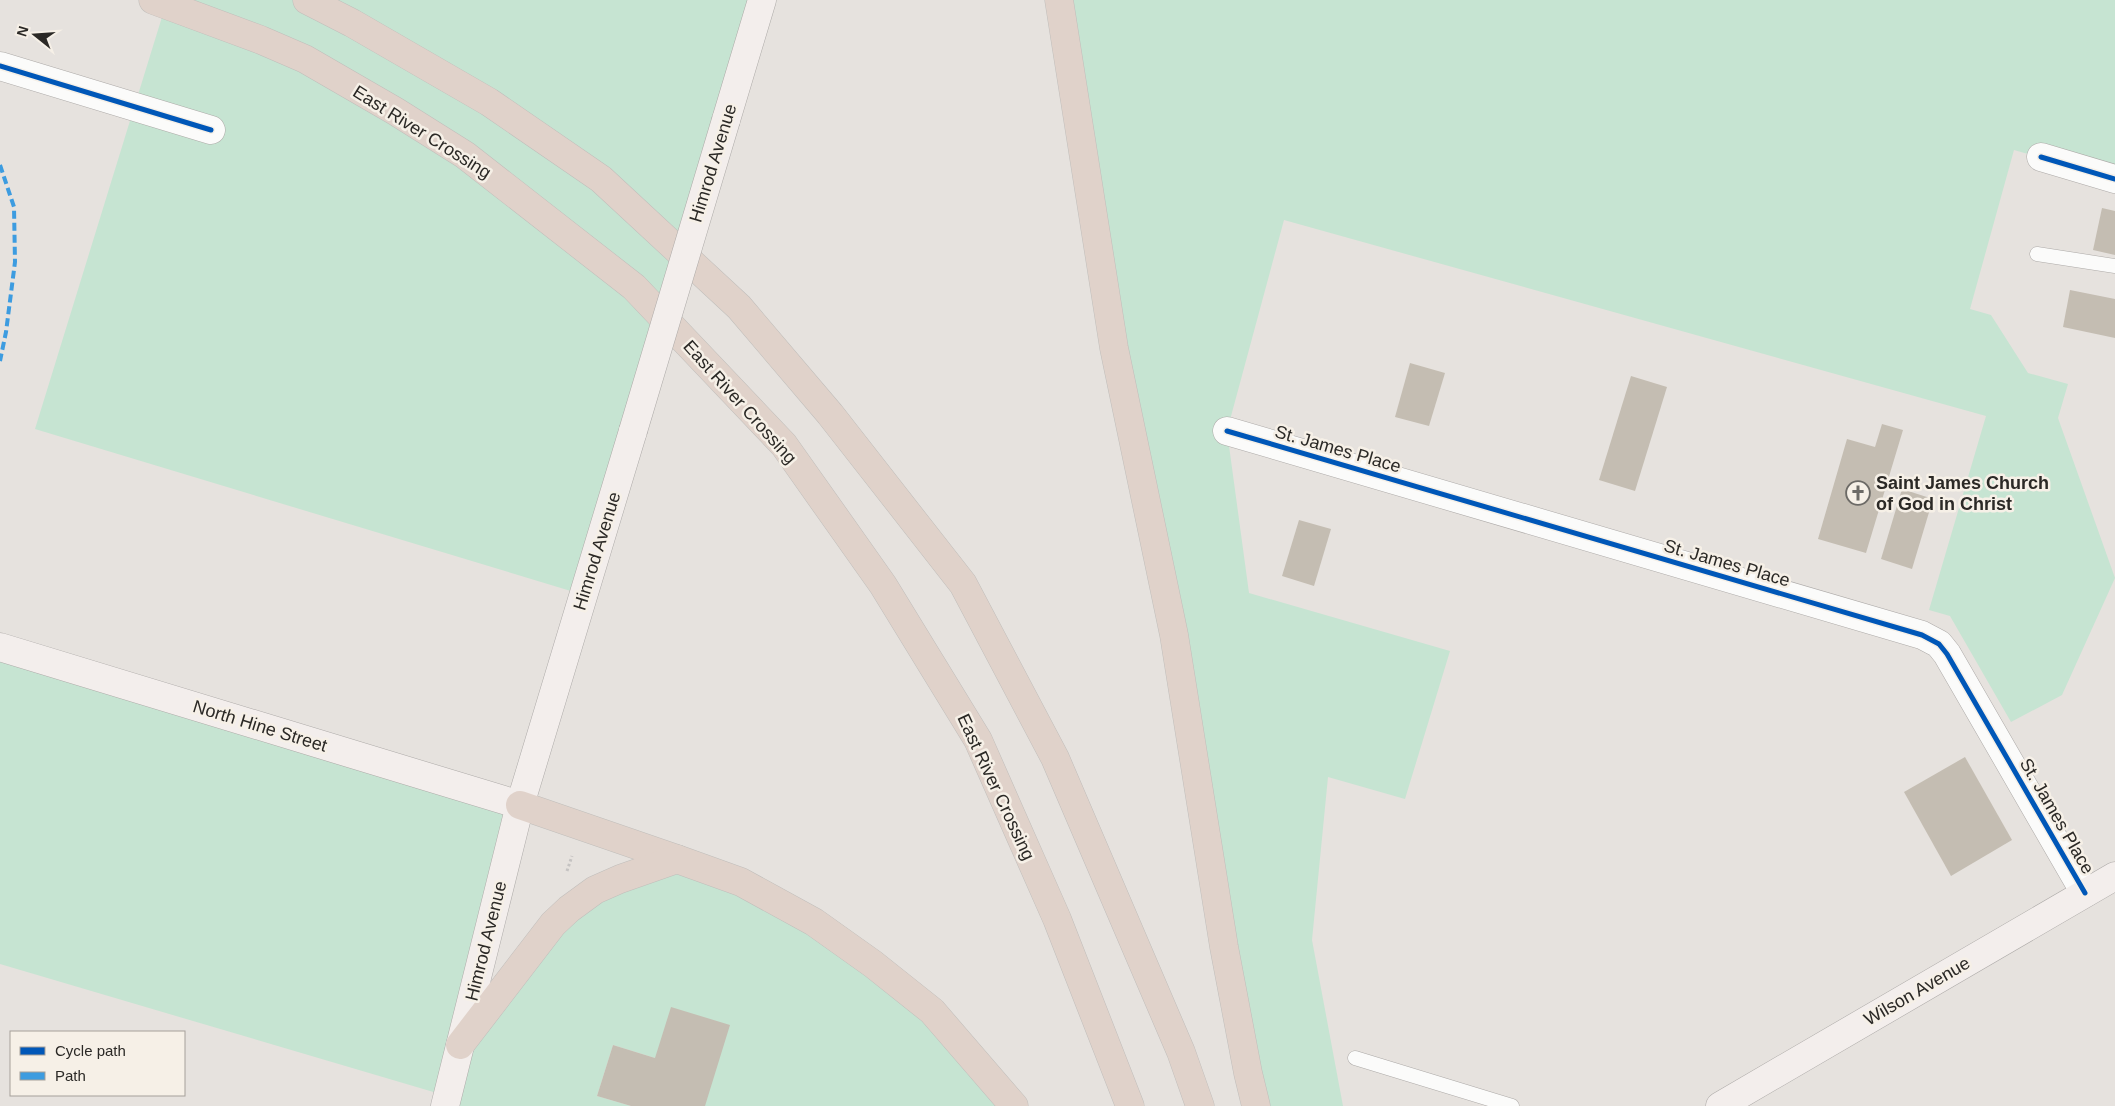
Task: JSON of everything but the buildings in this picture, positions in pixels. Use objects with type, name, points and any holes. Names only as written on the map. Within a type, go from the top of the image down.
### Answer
[{"type":"highway","name":"East River Crossing","points":[[153,0],[261,40],[305,59],[395,111],[465,155],[634,287],[784,445],[884,585],[978,740],[1057,919],[1130,1106]]},
{"type":"highway","points":[[307,0],[352,23],[489,102],[602,179],[739,306],[830,414],[963,584],[1055,758],[1181,1052],[1200,1106]]},
{"type":"highway","points":[[1059,0],[1114,348],[1174,635],[1224,947],[1256,1106]]},
{"type":"highway","points":[[520,806],[740,882],[814,922],[873,964],[932,1011],[1014,1106]]},
{"type":"highway","points":[[460,1045],[554,924],[569,909],[596,890],[620,879],[677,860]]},
{"type":"main road","name":"Himrod Avenue","points":[[445,1106],[520,806],[762,0]]},
{"type":"main road","name":"North Hine Street","points":[[0,647],[520,806]]},
{"type":"main road","name":"Wilson Avenue","points":[[1720,1106],[2115,876]]},
{"type":"street","points":[[0,66],[211,130]]},
{"type":"street","points":[[2041,157],[2115,179]]},
{"type":"street","name":"St. James Place","points":[[1228,431],[1922,635],[1939,644],[1947,654],[2085,893]]},
{"type":"lane","points":[[2037,254],[2115,266]]},
{"type":"lane","points":[[1356,1058],[1512,1106]]},
{"type":"green space","points":[[153,0],[761,0],[584,595],[35,429],[166,4]]},
{"type":"green space","points":[[1059,0],[2115,0],[2115,179],[2014,150],[1970,309],[1991,315],[2028,373],[2068,384],[2058,418],[2115,578],[2062,695],[2011,722],[1950,616],[1929,610],[1986,416],[1284,220],[1227,431],[1249,593],[1450,651],[1405,799],[1328,777],[1312,940],[1343,1106],[1256,1106]]},
{"type":"green space","points":[[0,647],[520,805],[460,1043],[553,924],[677,859],[873,964],[1014,1106],[705,1106],[655,1058],[613,1045],[597,1096],[631,1106],[445,1106],[447,1096],[0,964]]},
{"type":"marked path","points":[[0,165],[14,207],[15,262],[6,332],[0,361]]},
{"type":"cycle path","points":[[0,66],[211,130]]},
{"type":"cycle path","points":[[2041,157],[2115,179]]},
{"type":"cycle path","points":[[1227,431],[1922,635],[1939,644],[1947,654],[2085,893]]},
{"type":"place","name":"Saint James Church of God in Christ","points":[[1858,493]]}]
